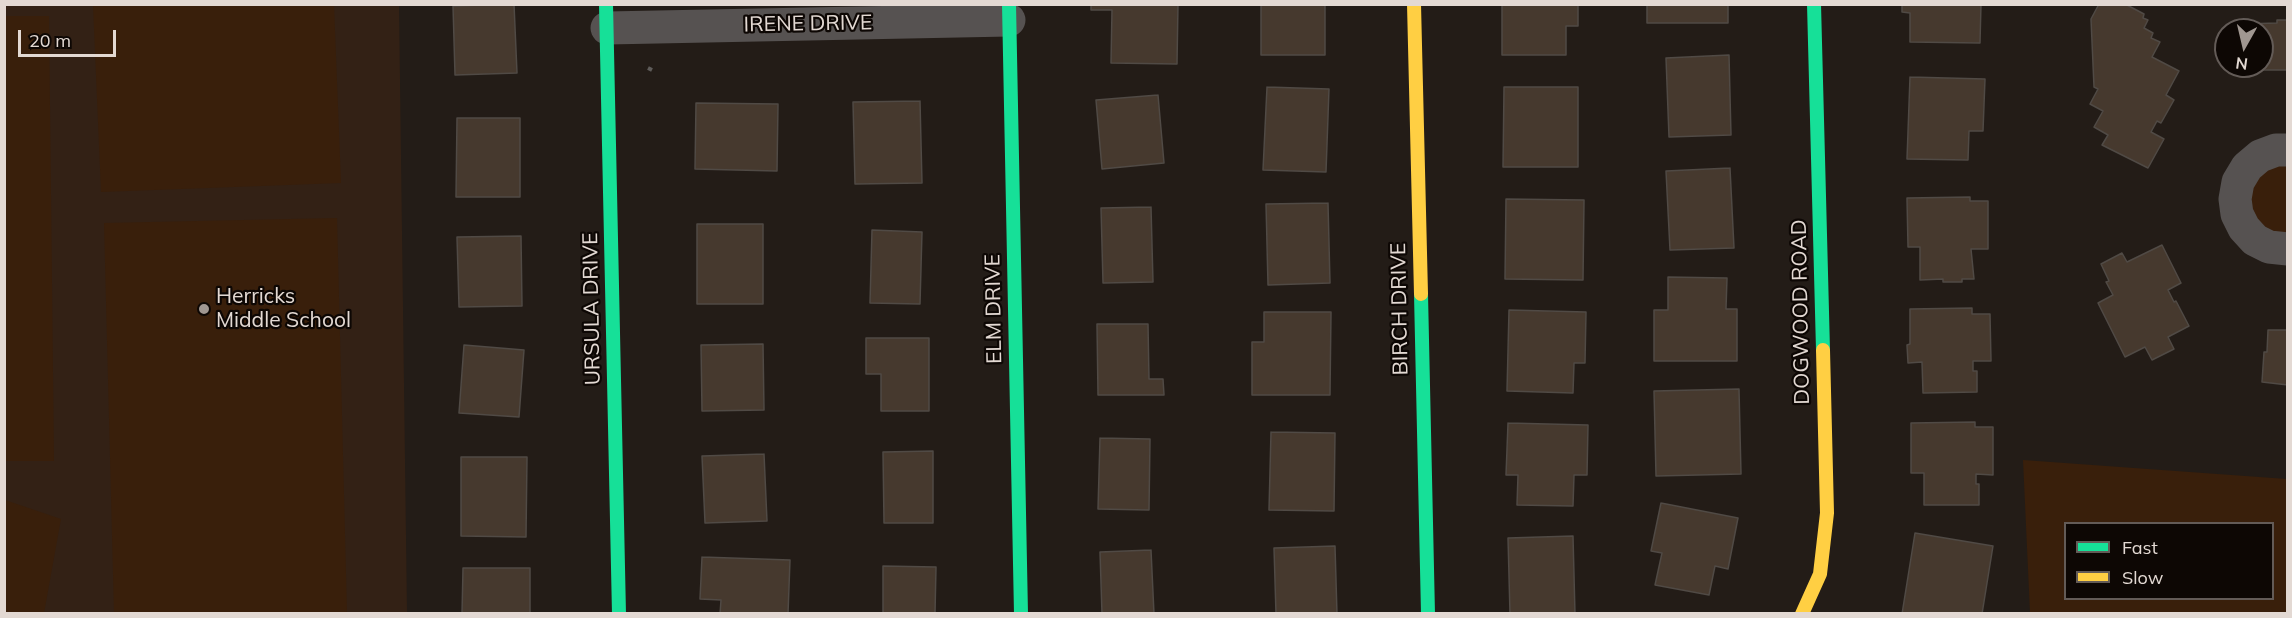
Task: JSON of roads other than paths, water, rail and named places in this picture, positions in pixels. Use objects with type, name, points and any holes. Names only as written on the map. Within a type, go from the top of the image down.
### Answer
[{"type":"street","name":"BIRCH DRIVE","points":[[1414,4],[1428,614]]},
{"type":"street","name":"DOGWOOD ROAD","points":[[1802,614],[1820,574],[1827,513],[1814,4]]},
{"type":"street","name":"IRENE DRIVE","points":[[606,16],[1009,12]]},
{"type":"street","name":"ELM DRIVE","points":[[1009,12],[1022,614]]},
{"type":"street","name":"URSULA DRIVE","points":[[606,16],[619,614]]},
{"type":"street","points":[[2288,150],[2277,150],[2260,156],[2247,167],[2238,182],[2235,199],[2237,214],[2244,228],[2255,240],[2269,247],[2288,249]]},
{"type":"place","name":"Herricks Middle School","points":[[204,309]]}]
